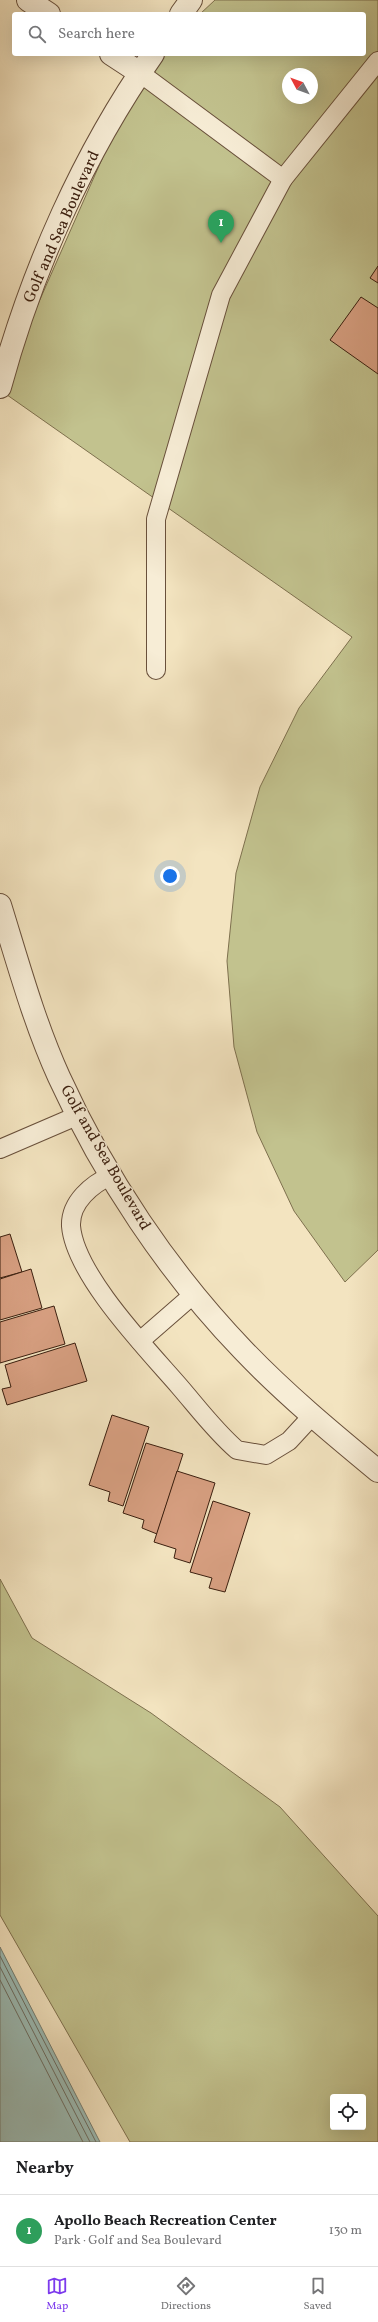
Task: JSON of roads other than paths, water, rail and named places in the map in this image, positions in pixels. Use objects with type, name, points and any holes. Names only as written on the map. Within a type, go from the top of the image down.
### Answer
[{"type":"street","points":[[28,0],[46,12]]},
{"type":"street","points":[[182,12],[191,0]]},
{"type":"street","points":[[114,56],[140,72]]},
{"type":"street","name":"Golf and Sea Boulevard","points":[[0,387],[8,356],[41,264],[78,180],[140,72],[152,56]]},
{"type":"street","name":"Golf and Sea Boulevard","points":[[0,905],[28,998],[59,1076],[112,1175],[145,1229],[194,1294],[243,1350],[312,1416],[378,1471]]},
{"type":"lane","points":[[156,670],[156,519],[222,295],[283,179],[378,61]]},
{"type":"lane","points":[[140,72],[283,179]]},
{"type":"lane","points":[[0,1150],[79,1115]]},
{"type":"lane","points":[[112,1175],[96,1182],[84,1195],[73,1210],[71,1226],[76,1247],[113,1310],[236,1450],[266,1455],[289,1440],[312,1416]]},
{"type":"lane","points":[[140,1341],[194,1294]]},
{"type":"water","points":[[0,1947],[100,2142],[0,2142]]},
{"type":"place","name":"Apollo Beach Recreation Center","points":[[221,243]]}]
